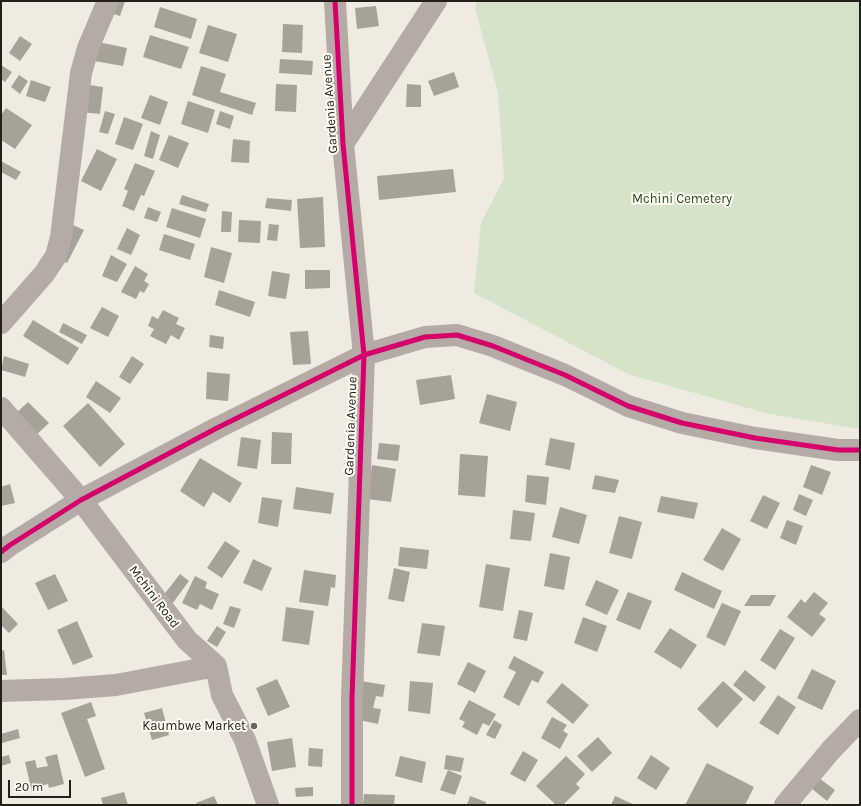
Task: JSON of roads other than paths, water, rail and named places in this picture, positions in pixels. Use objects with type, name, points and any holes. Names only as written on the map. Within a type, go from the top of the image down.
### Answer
[{"type":"street","points":[[1,323],[44,274],[56,256],[61,237],[81,73],[88,48],[108,1]]},
{"type":"street","name":"Gardenia Avenue","points":[[335,1],[343,144],[364,355],[352,698],[352,805]]},
{"type":"street","points":[[343,144],[436,1]]},
{"type":"street","points":[[1,552],[81,500],[217,428],[364,355],[425,337],[457,335],[493,346],[565,375],[628,406],[682,423],[755,438],[838,450],[860,450]]},
{"type":"street","name":"Mchini Road","points":[[1,408],[81,500],[187,640],[216,666]]},
{"type":"street","points":[[1,692],[116,685],[216,666],[222,695],[245,740],[268,805]]},
{"type":"street","points":[[785,805],[831,750],[860,720]]},
{"type":"place","name":"Kaumbwe Market","points":[[254,726]]},
{"type":"park label","name":"Mchini Cemetery","points":[[682,199]]}]
